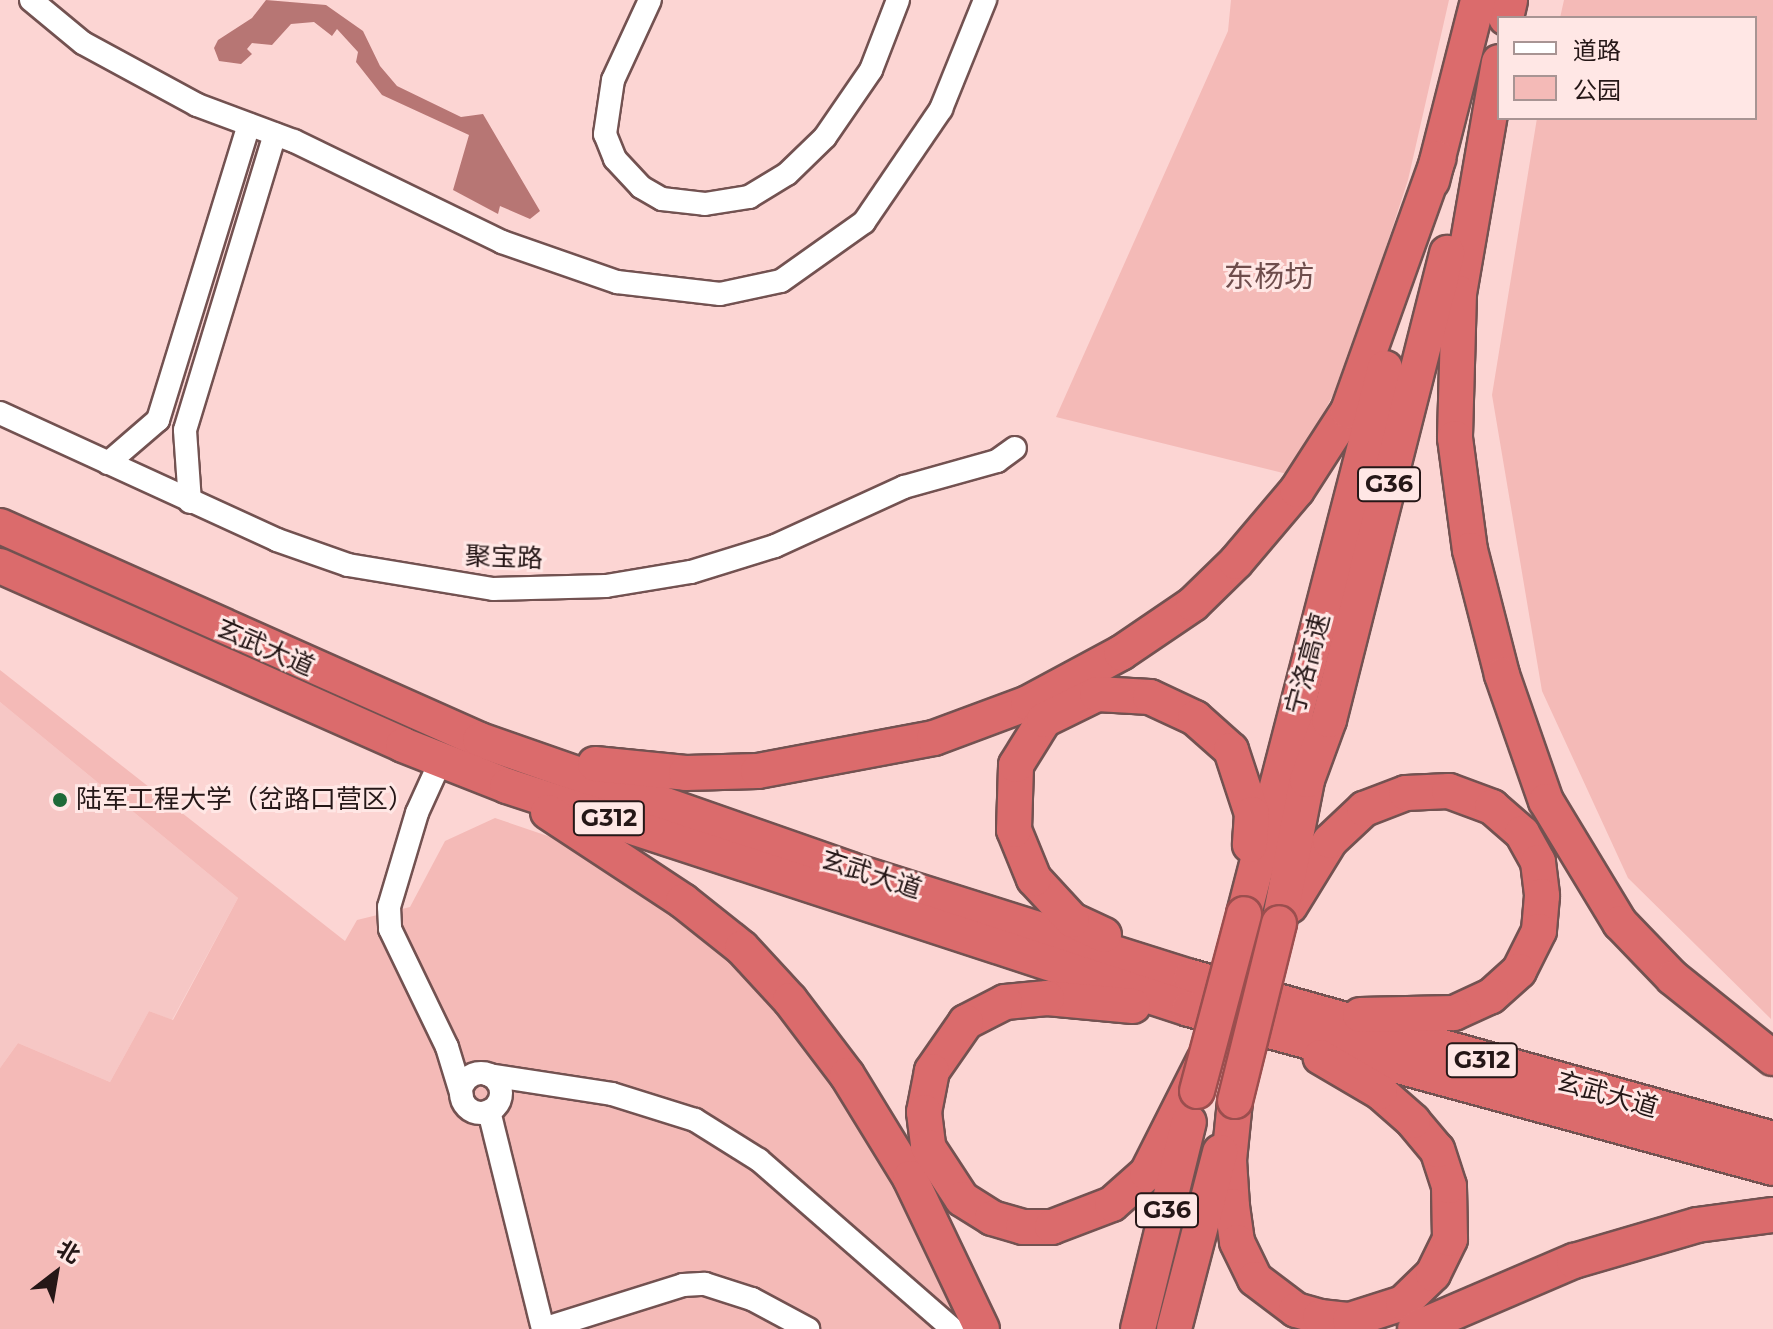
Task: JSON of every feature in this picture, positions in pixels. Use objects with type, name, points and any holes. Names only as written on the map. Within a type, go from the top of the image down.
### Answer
[{"type":"highway","name":"宁洛高速","points":[[1138,1329],[1194,1090],[1244,914],[1478,0]]},
{"type":"highway","name":"宁洛高速","points":[[1174,1329],[1279,923],[1307,780],[1329,720],[1497,52]]},
{"type":"highway","points":[[1497,74],[1459,293],[1455,438],[1470,550],[1502,675],[1546,801],[1620,923],[1673,978],[1773,1058]]},
{"type":"highway","points":[[480,740],[608,767],[758,771],[934,738],[1028,703],[1121,653],[1193,604],[1236,562],[1297,490],[1348,411],[1438,159]]},
{"type":"highway","name":"玄武大道","points":[[0,526],[480,740],[851,870],[1191,977],[1773,1139]]},
{"type":"highway","name":"玄武大道","points":[[0,566],[441,760],[507,786],[1249,1024],[1773,1168]]},
{"type":"highway","points":[[1191,977],[1072,920],[1034,879],[1014,830],[1016,765],[1044,720],[1097,694],[1150,697],[1195,718],[1231,750],[1252,814],[1244,914]]},
{"type":"highway","points":[[507,786],[683,901],[742,948],[790,1000],[847,1075],[910,1178],[982,1329]]},
{"type":"highway","points":[[1279,923],[1330,841],[1364,809],[1406,793],[1449,791],[1492,807],[1522,833],[1538,862],[1539,931],[1519,971],[1491,996],[1454,1013],[1324,1015]]},
{"type":"highway","points":[[1194,1090],[1147,1173],[1112,1204],[1052,1227],[992,1218],[972,1205],[942,1176],[928,1147],[924,1112],[932,1071],[966,1022],[1005,1002],[1047,998],[1112,1002],[1249,1024],[1380,1092],[1437,1150],[1454,1221],[1433,1274],[1403,1303],[1350,1320],[1296,1310],[1255,1279],[1237,1242],[1232,1206],[1229,1160],[1235,1101]]},
{"type":"highway","points":[[1415,1329],[1574,1261],[1697,1225],[1773,1215]]},
{"type":"street","points":[[31,0],[83,43],[197,105],[275,134],[502,242],[617,282],[720,294],[781,281],[864,222],[941,109],[985,0]]},
{"type":"street","points":[[650,0],[613,80],[605,107],[605,134],[615,159],[641,187],[662,199],[705,204],[749,197],[787,174],[825,137],[871,70],[898,0]]},
{"type":"street","points":[[108,463],[158,420],[249,125]]},
{"type":"street","points":[[190,502],[185,430],[275,134]]},
{"type":"street","name":"聚宝路","points":[[0,413],[190,502],[348,565],[421,580],[493,589],[606,586],[691,572],[775,546],[904,487],[997,461],[1015,448]]},
{"type":"street","points":[[441,760],[417,813],[389,907],[390,929],[447,1047],[462,1096],[471,1110],[493,1108],[528,1080]]},
{"type":"street","points":[[447,1047],[500,1087],[493,1108],[543,1329],[683,1285],[705,1284],[752,1299],[808,1329]]},
{"type":"street","points":[[462,1096],[467,1079],[486,1074],[652,1104],[695,1120],[759,1160],[953,1329]]},
{"type":"shaded area","points":[[266,0],[326,5],[363,31],[380,66],[397,86],[461,117],[483,114],[540,211],[530,219],[500,206],[498,214],[453,190],[469,135],[382,95],[356,62],[358,52],[337,29],[332,36],[314,22],[291,24],[272,45],[252,43],[247,49],[252,54],[241,64],[219,61],[214,48],[218,40],[252,18]]},
{"type":"shaded area","name":"陆军工程大学（岔路口营区）","points":[[0,702],[238,898],[172,1020],[149,1011],[110,1082],[18,1043],[0,1068]]},
{"type":"green space","points":[[1231,0],[1449,0],[1408,180],[1345,372],[1291,475],[1056,417],[1228,31]]},
{"type":"green space","points":[[1564,0],[1773,0],[1771,1019],[1628,878],[1542,691],[1492,395],[1537,120],[1757,120],[1757,16],[1560,16]]},
{"type":"green space","points":[[0,670],[345,941],[357,920],[410,907],[445,841],[495,818],[586,849],[696,923],[793,1023],[920,1216],[968,1329],[0,1329],[0,1068],[18,1043],[110,1082],[149,1011],[173,1020],[238,898],[0,702]]},
{"type":"place","name":"陆军工程大学（岔路口营区）","points":[[60,800]]},
{"type":"district","name":"东杨坊","points":[[1269,277]]}]
